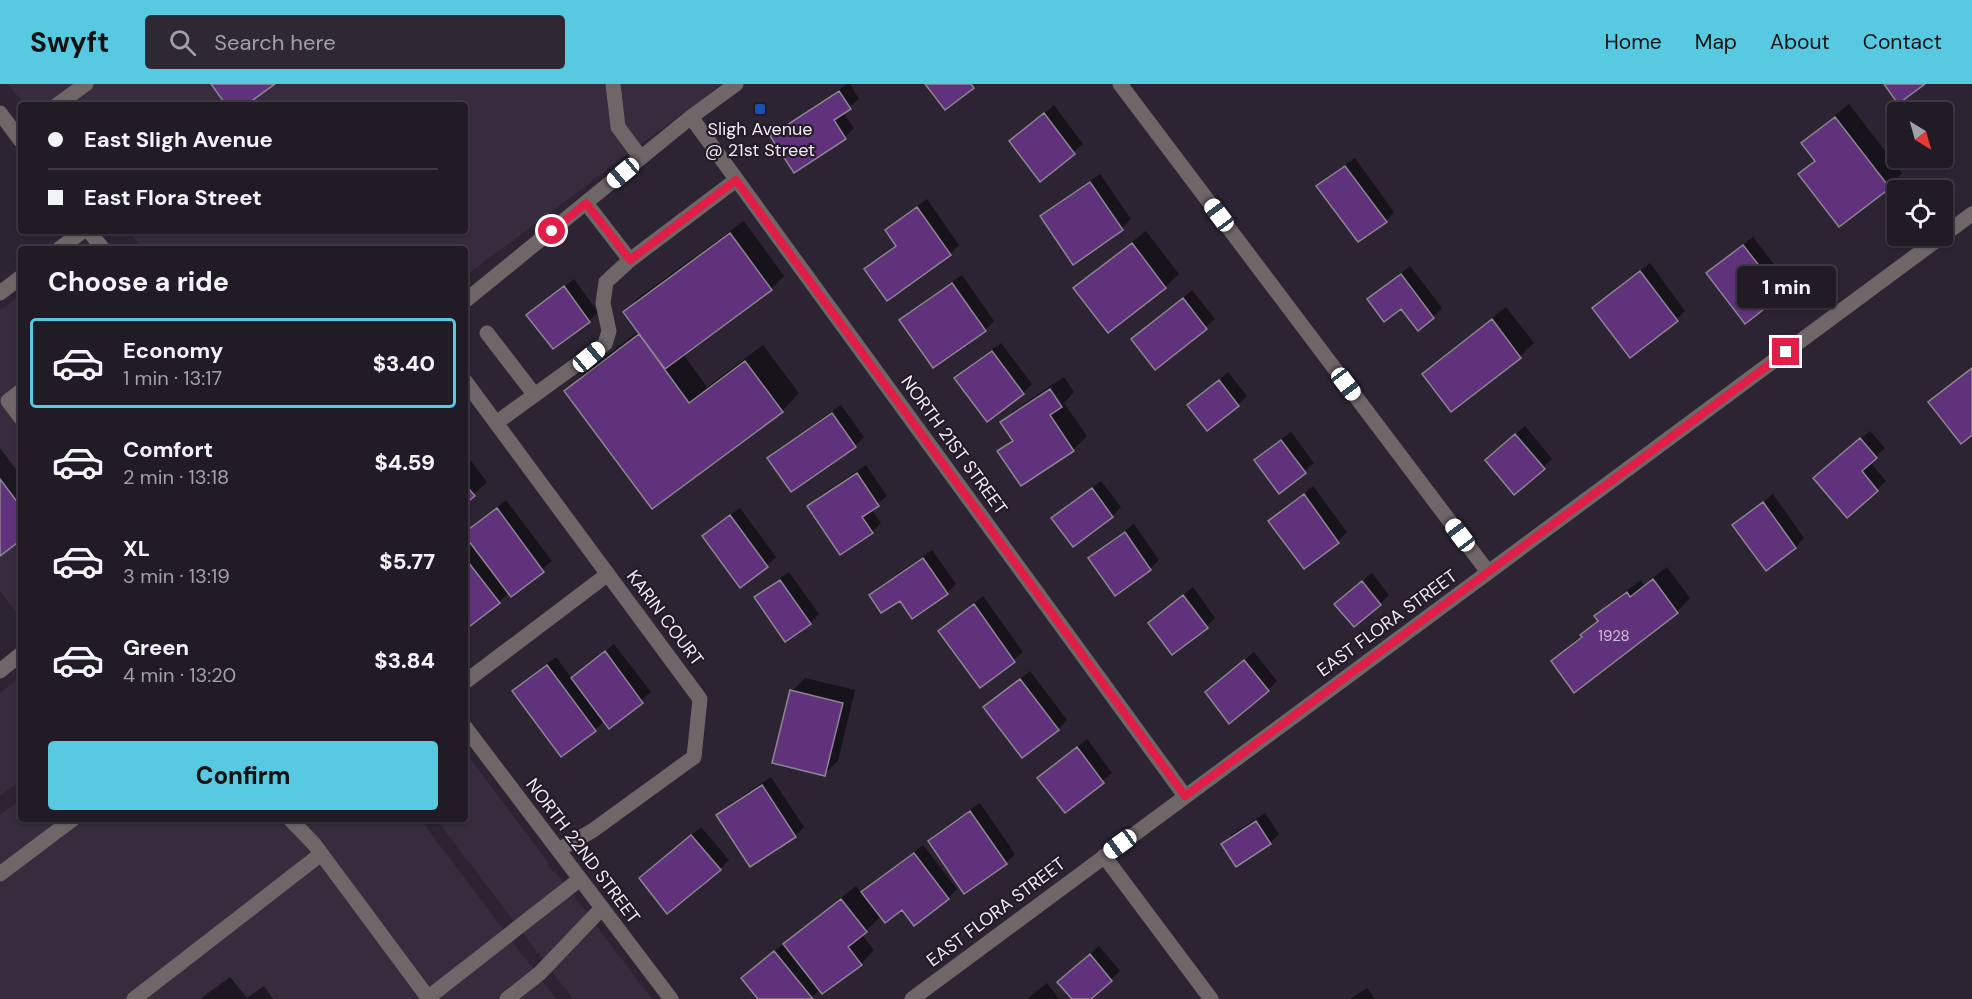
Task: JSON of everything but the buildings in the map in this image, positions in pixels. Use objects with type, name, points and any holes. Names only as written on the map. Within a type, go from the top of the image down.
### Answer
[{"type":"street","points":[[61,102],[86,84]]},
{"type":"street","points":[[613,84],[618,127],[641,158]]},
{"type":"street","points":[[468,299],[691,117],[736,84]]},
{"type":"street","points":[[1120,84],[1488,572]]},
{"type":"street","points":[[0,113],[18,134]]},
{"type":"street","name":"NORTH 21ST STREET","points":[[691,117],[1185,796]]},
{"type":"street","points":[[496,423],[604,344],[609,331],[603,303],[606,282],[630,260],[736,180]]},
{"type":"street","points":[[586,203],[630,260]]},
{"type":"street","name":"EAST FLORA STREET","points":[[912,999],[1972,214]]},
{"type":"street","points":[[63,246],[79,234]]},
{"type":"street","points":[[91,234],[101,246]]},
{"type":"street","points":[[0,292],[18,279]]},
{"type":"street","points":[[487,333],[534,394]]},
{"type":"street","name":"KARIN COURT","points":[[468,385],[700,699],[694,757],[592,831],[558,850]]},
{"type":"street","points":[[18,393],[8,401],[18,414]]},
{"type":"street","points":[[468,680],[608,574]]},
{"type":"street","points":[[0,671],[18,656]]},
{"type":"street","name":"NORTH 22ND STREET","points":[[468,731],[671,999]]},
{"type":"street","points":[[0,874],[70,822]]},
{"type":"street","points":[[293,822],[321,854],[429,998],[580,879]]},
{"type":"street","points":[[134,999],[321,854]]},
{"type":"street","points":[[1104,856],[1211,999]]},
{"type":"street","points":[[507,999],[540,974],[602,908]]},
{"type":"shaded area","points":[[7,84],[722,84],[468,274],[468,246],[141,246],[131,234],[468,234],[468,102],[23,102]]},
{"type":"shaded area","points":[[18,297],[18,615],[0,591],[0,310]]},
{"type":"shaded area","points":[[18,678],[18,782],[0,796],[0,693]]},
{"type":"shaded area","points":[[468,756],[545,858],[553,872],[555,871],[652,999],[573,999],[438,822],[468,822]]},
{"type":"shaded area","points":[[18,801],[18,822],[422,822],[556,999],[0,999],[0,815]]},
{"type":"place","name":"Sligh Avenue @ 21st Street","points":[[760,109]]},
{"type":"route","points":[[552,231],[586,203],[630,260],[736,180],[1185,796],[1786,352]]}]
